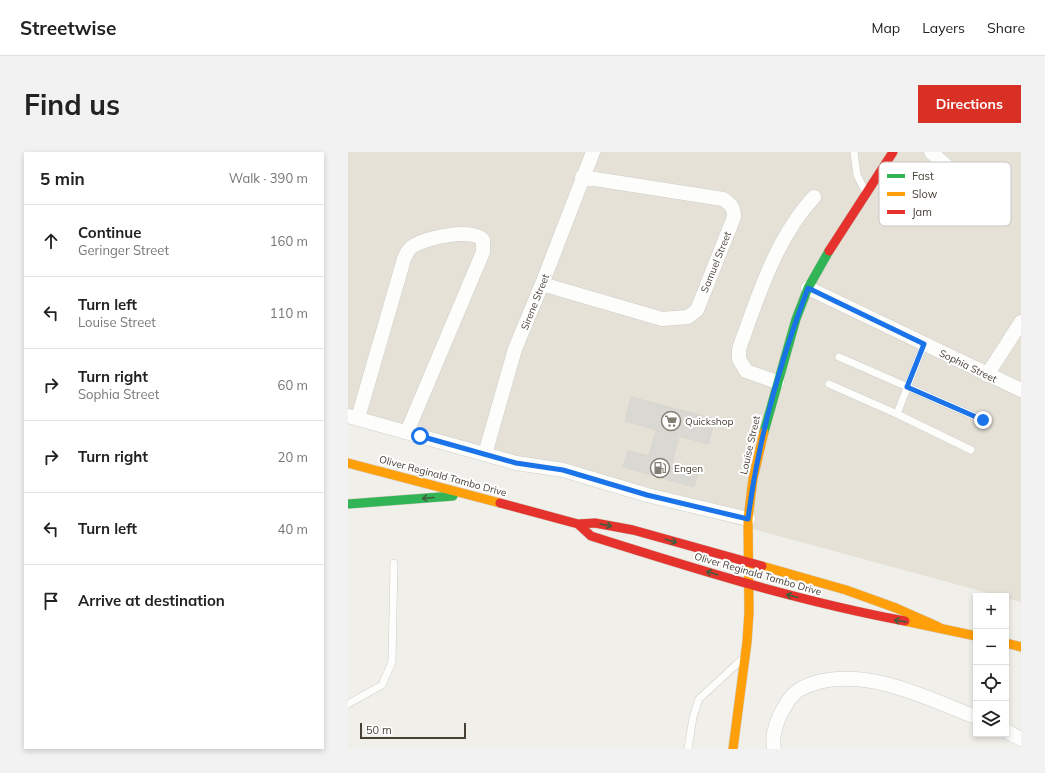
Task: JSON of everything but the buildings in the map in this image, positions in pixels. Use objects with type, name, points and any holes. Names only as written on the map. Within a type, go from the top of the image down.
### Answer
[{"type":"main road","name":"Louise Street","points":[[887,162],[894,152]]},
{"type":"main road","name":"Louise Street","points":[[733,749],[745,656],[749,584],[748,519],[753,479],[766,422],[796,319],[808,288],[822,262],[879,174]]},
{"type":"main road","name":"Oliver Reginald Tambo Drive","points":[[348,463],[578,524],[595,523],[633,530],[846,590],[896,608],[939,626]]},
{"type":"main road","points":[[348,504],[467,494]]},
{"type":"main road","name":"Oliver Reginald Tambo Drive","points":[[578,524],[591,536],[749,584],[887,619],[939,626],[973,635]]},
{"type":"main road","points":[[1009,644],[1021,647]]},
{"type":"street","name":"Sirene Street","points":[[485,454],[515,350],[593,152]]},
{"type":"street","points":[[931,152],[942,162]]},
{"type":"street","name":"Samuel Street","points":[[542,284],[662,319],[688,317],[697,310],[734,217],[734,210],[730,203],[723,199],[582,177]]},
{"type":"street","points":[[778,382],[746,371],[739,359],[739,349],[765,277],[798,214],[814,196]]},
{"type":"street","points":[[407,432],[483,252],[483,240],[475,234],[460,234],[426,240],[411,247],[408,251],[404,259],[353,417],[516,463],[563,470],[647,495],[748,519]]},
{"type":"street","name":"Sophia Street","points":[[808,288],[986,375],[1021,390]]},
{"type":"street","points":[[986,375],[1021,322]]},
{"type":"street","points":[[774,749],[776,722],[792,694],[810,685],[830,680],[859,679],[897,686],[973,716]]},
{"type":"street","points":[[1009,733],[1021,739]]},
{"type":"lane","points":[[854,152],[857,175],[866,193]]},
{"type":"lane","points":[[897,414],[924,344]]},
{"type":"lane","points":[[839,357],[983,420]]},
{"type":"lane","points":[[830,384],[897,414],[971,450]]},
{"type":"lane","points":[[348,704],[382,685],[392,662],[394,563]]},
{"type":"lane","points":[[688,749],[693,717],[699,699],[745,656]]},
{"type":"shaded area","points":[[348,152],[1021,152],[1021,602],[1009,599],[1009,593],[988,593],[348,419]]},
{"type":"traffic: fast","points":[[764,432],[796,319],[808,288],[829,251]]},
{"type":"traffic: fast","points":[[348,504],[453,496]]},
{"type":"traffic: slow","points":[[733,749],[747,642],[749,612],[748,519],[753,479],[764,432]]},
{"type":"traffic: slow","points":[[348,463],[500,503]]},
{"type":"traffic: slow","points":[[762,566],[846,590],[896,608],[939,627]]},
{"type":"traffic: slow","points":[[905,621],[973,635]]},
{"type":"traffic: slow","points":[[1009,644],[1021,647]]},
{"type":"traffic: jam","points":[[887,162],[893,152]]},
{"type":"traffic: jam","points":[[829,251],[879,174]]},
{"type":"traffic: jam","points":[[500,503],[578,524],[595,523],[633,530],[762,566]]},
{"type":"traffic: jam","points":[[578,524],[591,536],[708,572],[825,604],[905,621]]},
{"type":"place","name":"Quickshop","points":[[671,421]]},
{"type":"place","name":"Engen","points":[[660,468]]},
{"type":"route","points":[[420,436],[516,463],[563,470],[647,495],[748,519],[753,479],[766,422],[796,319],[808,288],[924,344],[907,387],[983,420]]}]
